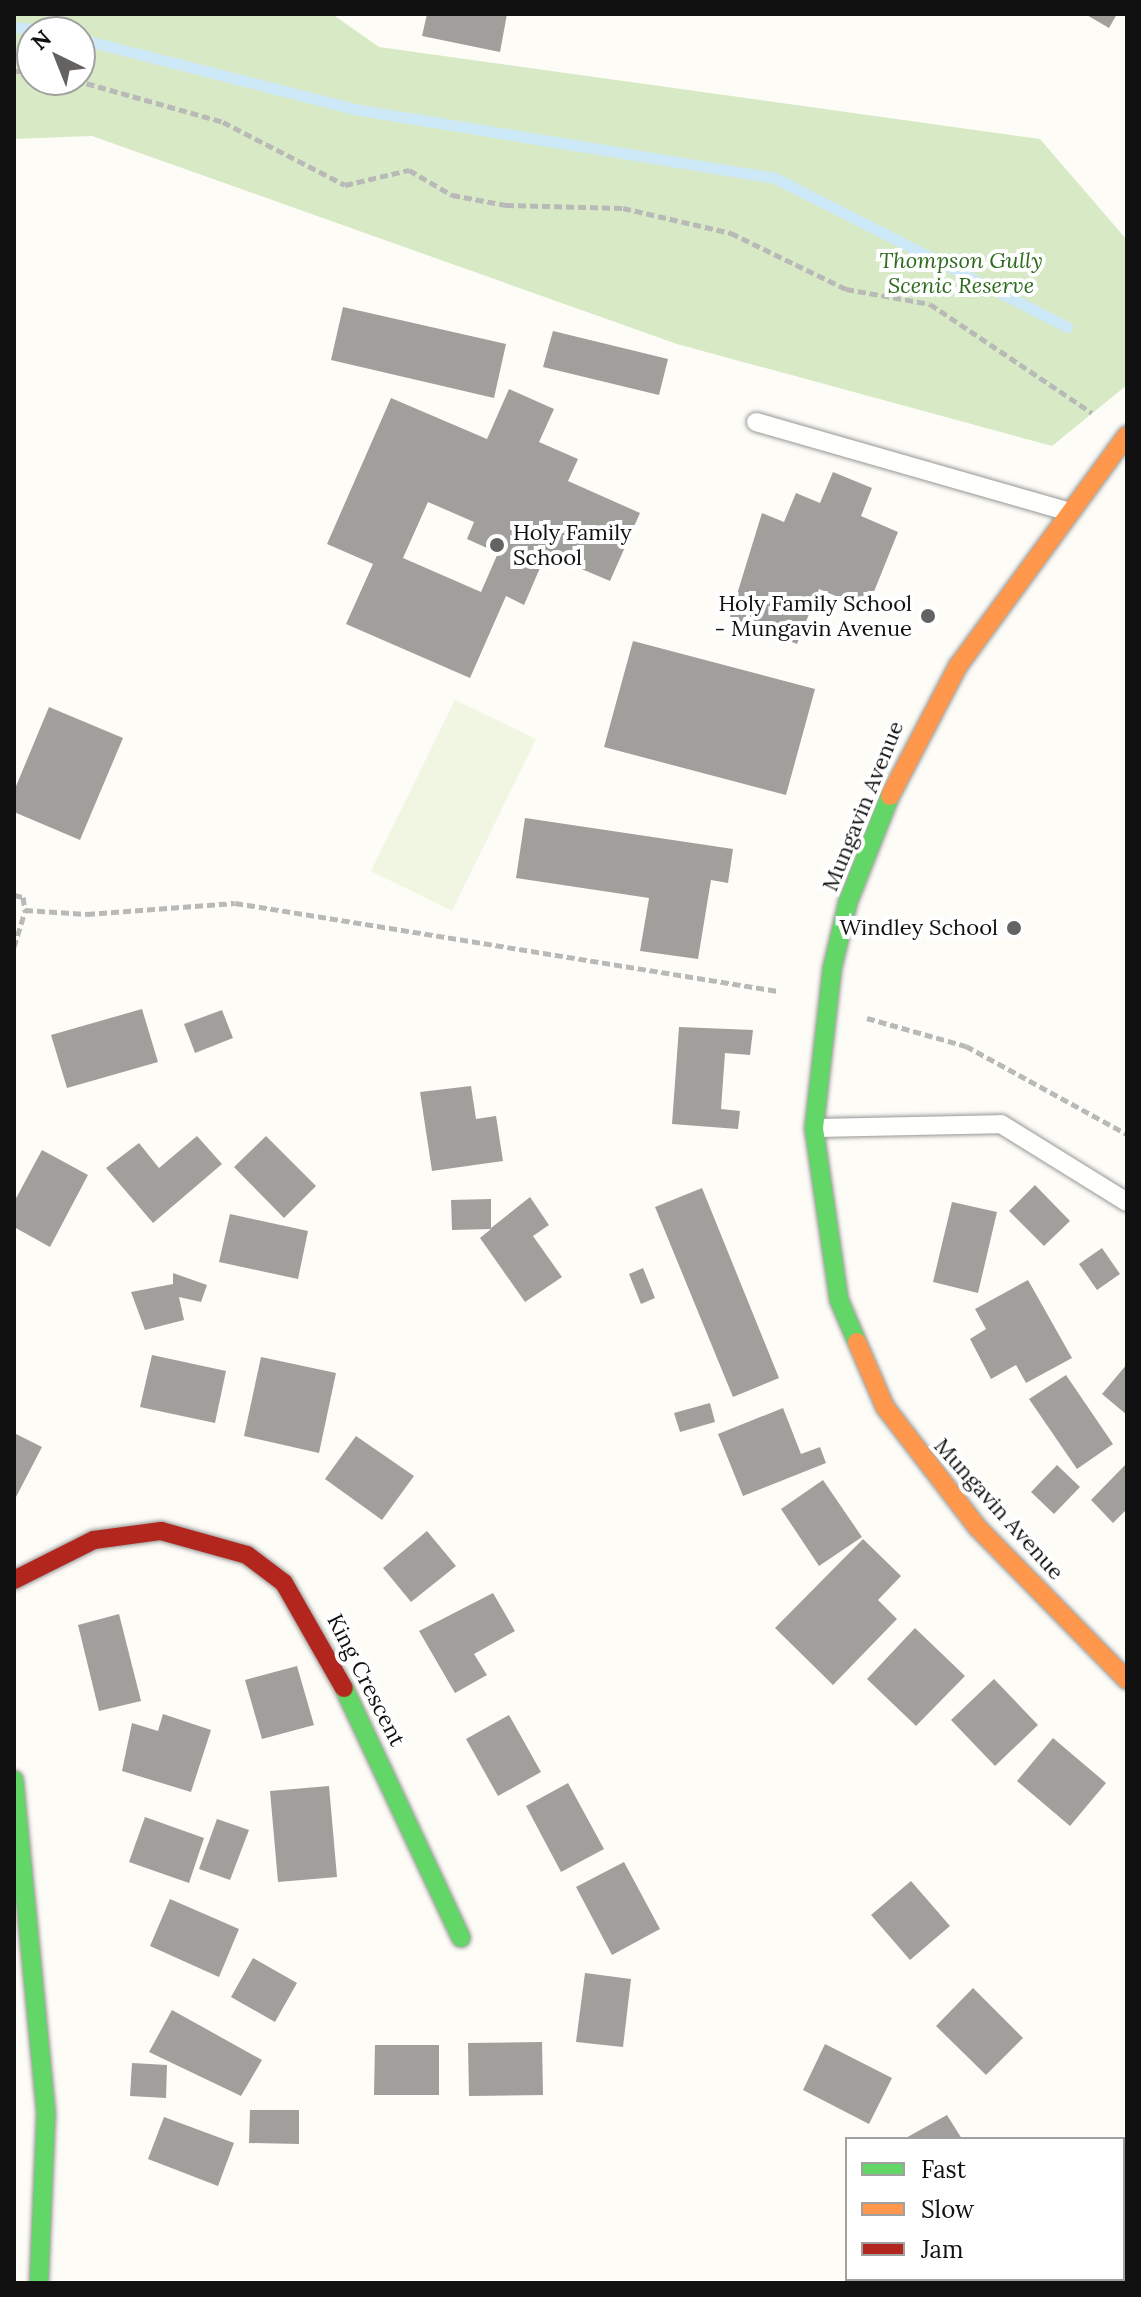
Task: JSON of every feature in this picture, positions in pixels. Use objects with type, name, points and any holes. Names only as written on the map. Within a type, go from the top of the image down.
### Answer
[{"type":"main road","name":"Mungavin Avenue","points":[[1126,436],[1067,511],[927,716],[870,839],[832,969],[814,1128],[839,1300],[885,1407],[977,1527],[1127,1680]]},
{"type":"main road","name":"King Crescent","points":[[14,1580],[94,1540],[161,1531],[247,1555],[284,1583],[318,1633],[461,1938]]},
{"type":"main road","points":[[14,1780],[46,2114],[39,2283]]},
{"type":"lane","points":[[756,422],[1067,511]]},
{"type":"lane","points":[[814,1128],[1001,1124],[1127,1202]]},
{"type":"path","points":[[96,86],[223,122],[345,185],[409,170],[452,195],[506,205],[623,208],[731,233],[846,289],[930,304],[1126,436]]},
{"type":"path","points":[[14,895],[23,897],[25,910],[14,947]]},
{"type":"path","points":[[25,910],[87,914],[235,903],[778,991]]},
{"type":"path","points":[[863,1017],[966,1046],[1127,1134]]},
{"type":"green space","name":"Thompson Gully Scenic Reserve","points":[[14,14],[332,14],[379,47],[1040,139],[1127,240],[1127,385],[1052,446],[677,344],[92,136],[14,139]]},
{"type":"green space","points":[[455,700],[536,739],[452,911],[371,871]]},
{"type":"building","points":[[427,14],[507,14],[500,52],[422,36]]},
{"type":"building","points":[[1085,14],[1117,14],[1109,28]]},
{"type":"building","points":[[343,307],[506,344],[494,398],[331,360]]},
{"type":"building","points":[[553,331],[668,359],[659,395],[543,367]]},
{"type":"building","points":[[509,389],[554,409],[539,442],[578,459],[568,481],[640,513],[610,581],[546,554],[524,605],[506,596],[470,678],[346,624],[373,564],[327,544],[391,398],[487,439]],"holes":[[[428,502],[474,522],[467,539],[498,553],[481,592],[403,558]]]},
{"type":"building","points":[[833,472],[872,488],[861,516],[898,532],[867,609],[819,589],[797,644],[730,617],[762,513],[784,522],[796,493],[820,503]]},
{"type":"building","points":[[633,641],[815,689],[786,795],[604,747]]},
{"type":"building","points":[[49,707],[123,738],[80,840],[14,812],[14,791]]},
{"type":"building","points":[[525,818],[733,849],[728,883],[711,880],[698,959],[640,951],[649,898],[516,878]]},
{"type":"building","points":[[142,1009],[158,1062],[67,1088],[51,1035]]},
{"type":"building","points":[[222,1010],[233,1038],[195,1053],[184,1024]]},
{"type":"building","points":[[679,1027],[753,1030],[750,1055],[725,1053],[721,1109],[740,1111],[738,1129],[672,1124]]},
{"type":"building","points":[[471,1086],[476,1119],[496,1116],[503,1161],[432,1171],[420,1092]]},
{"type":"building","points":[[197,1136],[222,1164],[153,1223],[106,1168],[139,1143],[159,1168]]},
{"type":"building","points":[[266,1136],[316,1186],[284,1218],[234,1167]]},
{"type":"building","points":[[42,1150],[88,1175],[50,1247],[14,1227],[14,1202]]},
{"type":"building","points":[[1035,1185],[1070,1221],[1044,1246],[1009,1211]]},
{"type":"building","points":[[702,1188],[779,1378],[733,1397],[655,1207]]},
{"type":"building","points":[[530,1197],[549,1225],[533,1236],[562,1277],[525,1302],[480,1238],[491,1229],[452,1230],[451,1200],[491,1199],[491,1228]]},
{"type":"building","points":[[952,1202],[997,1212],[978,1293],[933,1282]]},
{"type":"building","points":[[230,1214],[308,1231],[298,1279],[219,1262]]},
{"type":"building","points":[[1102,1248],[1120,1274],[1097,1290],[1079,1264]]},
{"type":"building","points":[[643,1268],[655,1298],[641,1304],[629,1274]]},
{"type":"building","points":[[173,1273],[207,1285],[201,1302],[179,1297],[184,1320],[145,1330],[131,1292],[173,1284]]},
{"type":"building","points":[[1028,1280],[1072,1358],[1026,1383],[1016,1365],[991,1379],[970,1339],[986,1329],[975,1309]]},
{"type":"building","points":[[152,1355],[226,1371],[215,1423],[140,1407]]},
{"type":"building","points":[[261,1357],[336,1373],[319,1453],[244,1436]]},
{"type":"building","points":[[1127,1364],[1127,1415],[1102,1394]]},
{"type":"building","points":[[1066,1375],[1113,1444],[1077,1469],[1029,1399]]},
{"type":"building","points":[[710,1403],[715,1422],[680,1432],[674,1413]]},
{"type":"building","points":[[783,1408],[801,1454],[820,1447],[826,1463],[743,1496],[718,1434]]},
{"type":"building","points":[[14,1433],[42,1447],[16,1497],[14,1496]]},
{"type":"building","points":[[356,1436],[414,1476],[382,1520],[325,1479]]},
{"type":"building","points":[[1127,1463],[1127,1509],[1113,1523],[1091,1500]]},
{"type":"building","points":[[1057,1465],[1080,1487],[1054,1514],[1031,1492]]},
{"type":"building","points":[[823,1480],[862,1537],[819,1566],[781,1509]]},
{"type":"building","points":[[427,1531],[456,1566],[411,1602],[383,1568]]},
{"type":"building","points":[[863,1539],[901,1576],[878,1600],[897,1619],[833,1685],[775,1628]]},
{"type":"building","points":[[493,1593],[515,1631],[474,1654],[487,1675],[455,1693],[419,1631]]},
{"type":"building","points":[[119,1614],[141,1701],[99,1711],[78,1625]]},
{"type":"building","points":[[915,1628],[965,1676],[916,1726],[867,1679]]},
{"type":"building","points":[[297,1666],[314,1725],[262,1739],[245,1680]]},
{"type":"building","points":[[994,1679],[1038,1725],[995,1766],[951,1720]]},
{"type":"building","points":[[163,1714],[211,1730],[191,1792],[122,1771],[132,1723],[158,1731]]},
{"type":"building","points":[[509,1715],[541,1772],[498,1796],[466,1739]]},
{"type":"building","points":[[1053,1738],[1106,1783],[1070,1826],[1017,1781]]},
{"type":"building","points":[[568,1783],[604,1849],[561,1872],[526,1806]]},
{"type":"building","points":[[329,1786],[337,1877],[278,1882],[270,1791]]},
{"type":"building","points":[[145,1817],[204,1838],[189,1883],[129,1862]]},
{"type":"building","points":[[217,1819],[249,1830],[230,1880],[199,1869]]},
{"type":"building","points":[[624,1862],[660,1929],[612,1955],[576,1887]]},
{"type":"building","points":[[911,1881],[950,1926],[910,1960],[871,1915]]},
{"type":"building","points":[[170,1899],[239,1929],[219,1977],[150,1946]]},
{"type":"building","points":[[253,1958],[297,1983],[275,2022],[231,1997]]},
{"type":"building","points":[[585,1973],[631,1979],[623,2047],[576,2042]]},
{"type":"building","points":[[973,1988],[1023,2038],[986,2075],[936,2026]]},
{"type":"building","points":[[172,2010],[262,2060],[241,2096],[149,2052]]},
{"type":"building","points":[[542,2042],[543,2095],[469,2096],[468,2043]]},
{"type":"building","points":[[825,2044],[892,2078],[869,2124],[803,2090]]},
{"type":"building","points":[[375,2045],[439,2045],[439,2095],[374,2095]]},
{"type":"building","points":[[132,2063],[167,2065],[166,2098],[130,2096]]},
{"type":"building","points":[[250,2110],[299,2110],[299,2144],[249,2143]]},
{"type":"building","points":[[947,2115],[961,2137],[908,2137]]},
{"type":"building","points":[[164,2117],[234,2143],[218,2186],[148,2159]]},
{"type":"waterway","points":[[96,43],[354,109],[775,178],[1067,327]]},
{"type":"traffic: fast","points":[[857,1342],[839,1300],[814,1128],[832,969],[848,902],[890,796]]},
{"type":"traffic: fast","points":[[344,1688],[461,1938]]},
{"type":"traffic: fast","points":[[14,1780],[46,2114],[39,2283]]},
{"type":"traffic: slow","points":[[890,796],[958,666],[1127,435]]},
{"type":"traffic: slow","points":[[857,1342],[885,1407],[977,1527],[1127,1680]]},
{"type":"traffic: jam","points":[[14,1580],[94,1540],[161,1531],[247,1555],[284,1583],[344,1688]]},
{"type":"place","name":"Holy Family School","points":[[497,545]]},
{"type":"place","name":"Holy Family School - Mungavin Avenue","points":[[928,616]]},
{"type":"place","name":"Windley School","points":[[1014,928]]}]
